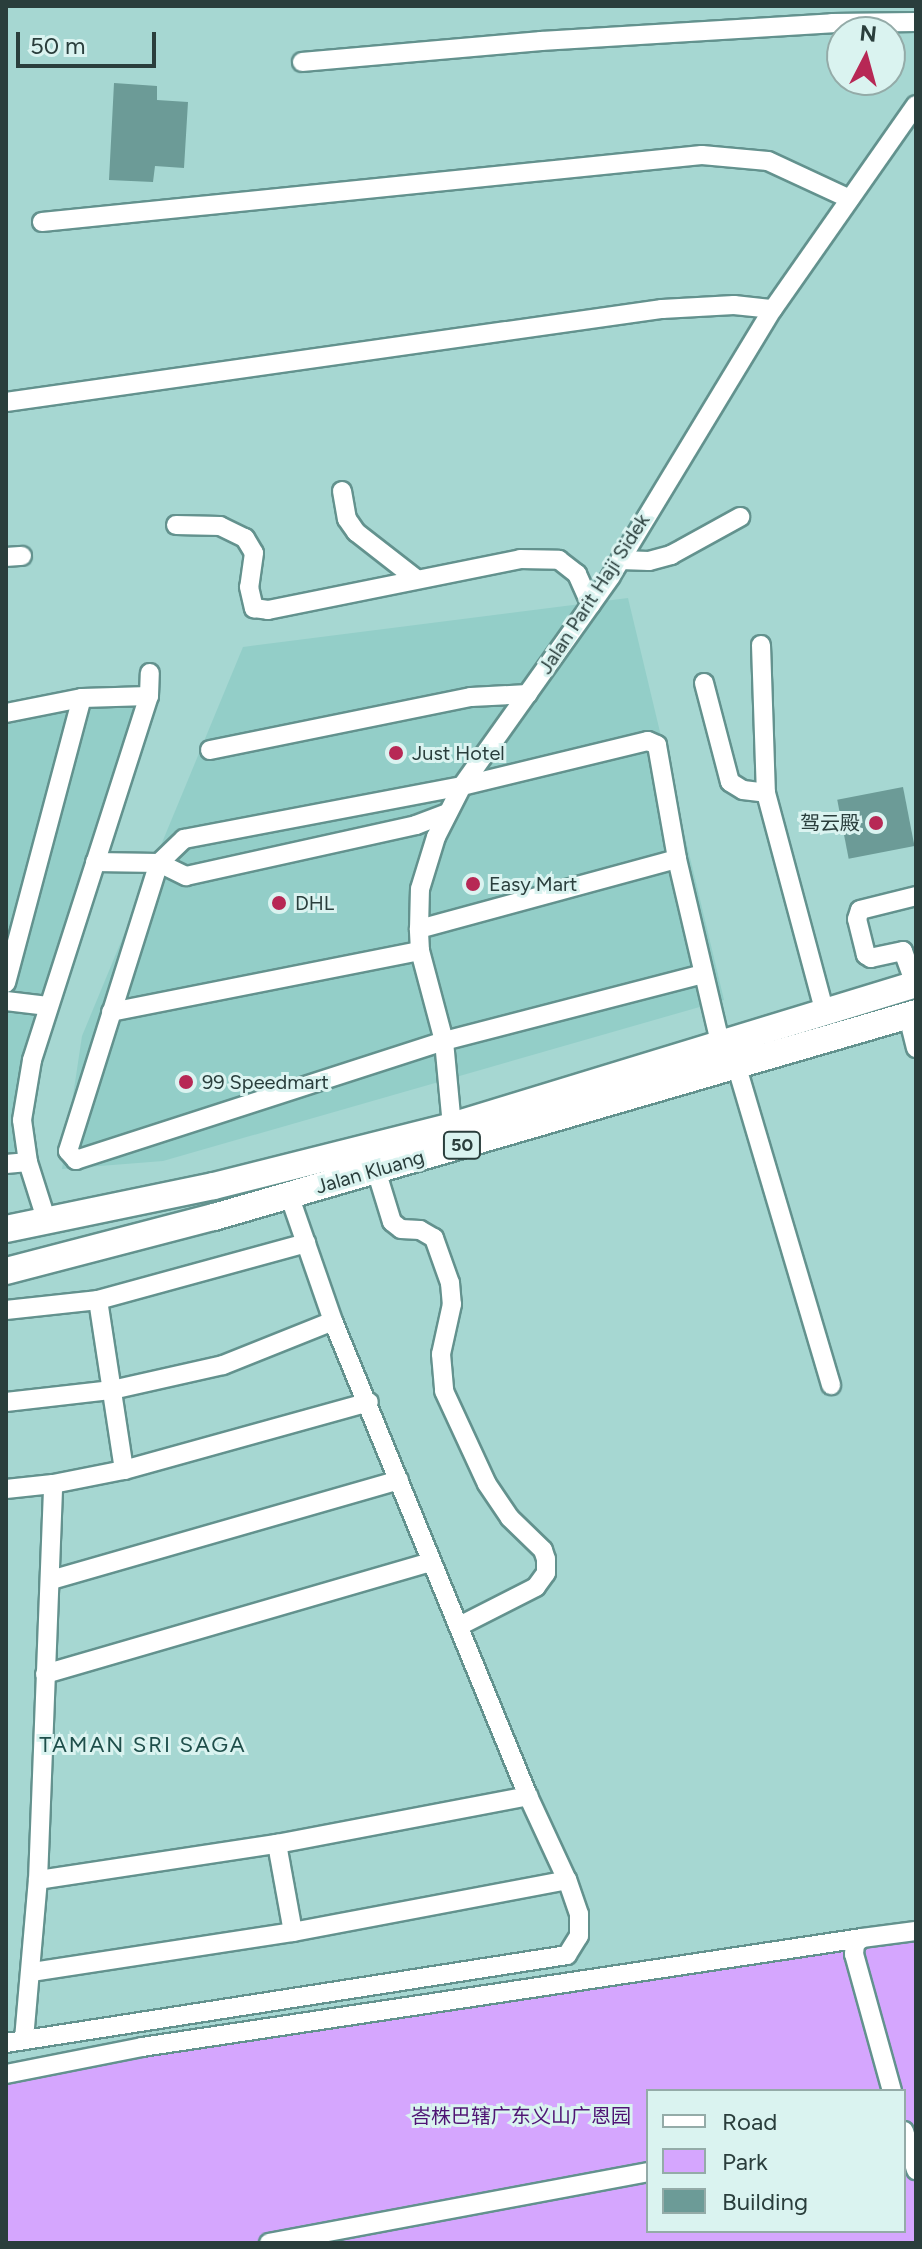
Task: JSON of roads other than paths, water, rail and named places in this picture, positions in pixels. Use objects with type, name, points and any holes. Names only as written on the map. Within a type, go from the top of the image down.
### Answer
[{"type":"highway","name":"Jalan Kluang","points":[[6,1271],[107,1247],[376,1170],[729,1055],[825,1013],[915,984]]},
{"type":"highway","name":"Jalan Kluang","points":[[6,1229],[214,1186],[729,1055],[912,1014]]},
{"type":"street","points":[[302,62],[541,41],[832,23],[916,22]]},
{"type":"street","name":"Jalan Parit Haji Sidek","points":[[452,1126],[444,1041],[420,951],[420,889],[432,848],[462,786],[591,605],[773,309],[916,105]]},
{"type":"street","points":[[42,222],[702,155],[768,161],[850,199]]},
{"type":"street","points":[[6,402],[662,309],[734,305],[773,309]]},
{"type":"street","points":[[342,491],[347,519],[356,532],[415,578]]},
{"type":"street","points":[[620,560],[649,561],[671,555],[740,517]]},
{"type":"street","points":[[176,525],[220,526],[245,538],[254,553],[249,587],[254,608],[268,610],[520,559],[559,560],[577,574],[591,605]]},
{"type":"street","points":[[761,645],[766,793],[825,1013]]},
{"type":"street","points":[[47,1222],[28,1162],[22,1120],[32,1060],[149,696],[150,673]]},
{"type":"street","points":[[704,683],[730,782],[743,790],[766,793]]},
{"type":"street","points":[[210,750],[471,697],[528,694]]},
{"type":"street","points":[[6,713],[82,698],[149,696]]},
{"type":"street","points":[[6,983],[82,698]]},
{"type":"street","points":[[703,974],[444,1041],[76,1160],[68,1151],[68,1142],[159,863],[184,839],[462,786],[648,741],[657,745],[677,859],[703,974],[831,1385]]},
{"type":"street","points":[[95,862],[159,863],[186,876],[416,825],[448,813]]},
{"type":"street","points":[[419,929],[677,859]]},
{"type":"street","points":[[915,984],[909,949],[871,958],[866,955],[857,919],[860,910],[916,896]]},
{"type":"street","points":[[111,1012],[420,951]]},
{"type":"street","points":[[6,1001],[48,1006]]},
{"type":"street","points":[[912,1014],[916,1048]]},
{"type":"street","points":[[6,1164],[28,1162]]},
{"type":"street","points":[[376,1170],[392,1222],[401,1229],[420,1230],[434,1238],[450,1283],[452,1304],[441,1354],[444,1391],[487,1484],[510,1518],[543,1550],[546,1559],[546,1573],[536,1587],[459,1626]]},
{"type":"street","points":[[53,1484],[32,1972],[15,2041],[567,1955],[579,1936],[579,1914],[567,1880],[528,1796],[369,1402],[333,1321],[289,1195]]},
{"type":"street","points":[[6,1310],[98,1300],[306,1243]]},
{"type":"street","points":[[98,1300],[124,1470]]},
{"type":"street","points":[[6,1402],[112,1390],[223,1365],[333,1321]]},
{"type":"street","points":[[6,1489],[53,1484],[124,1470],[369,1402]]},
{"type":"street","points":[[51,1580],[399,1480]]},
{"type":"street","points":[[45,1674],[431,1562]]},
{"type":"street","points":[[38,1880],[277,1844],[528,1796]]},
{"type":"street","points":[[277,1844],[293,1932]]},
{"type":"street","points":[[32,1972],[293,1932],[567,1880]]},
{"type":"street","points":[[6,2074],[142,2047],[916,1931]]},
{"type":"street","points":[[862,1938],[855,1944],[854,1954],[891,2089]]},
{"type":"street","points":[[906,2137],[916,2166]]},
{"type":"street","points":[[269,2243],[646,2172]]},
{"type":"place","name":"Just Hotel","points":[[396,753]]},
{"type":"place","name":"驾云殿","points":[[876,823]]},
{"type":"place","name":"Easy Mart","points":[[473,884]]},
{"type":"place","name":"DHL","points":[[279,903]]},
{"type":"place","name":"99 Speedmart","points":[[186,1082]]},
{"type":"district","name":"TAMAN SRI SAGA","points":[[143,1745]]},
{"type":"park label","name":"峇株巴辖广东义山广恩园","points":[[521,2116]]}]
